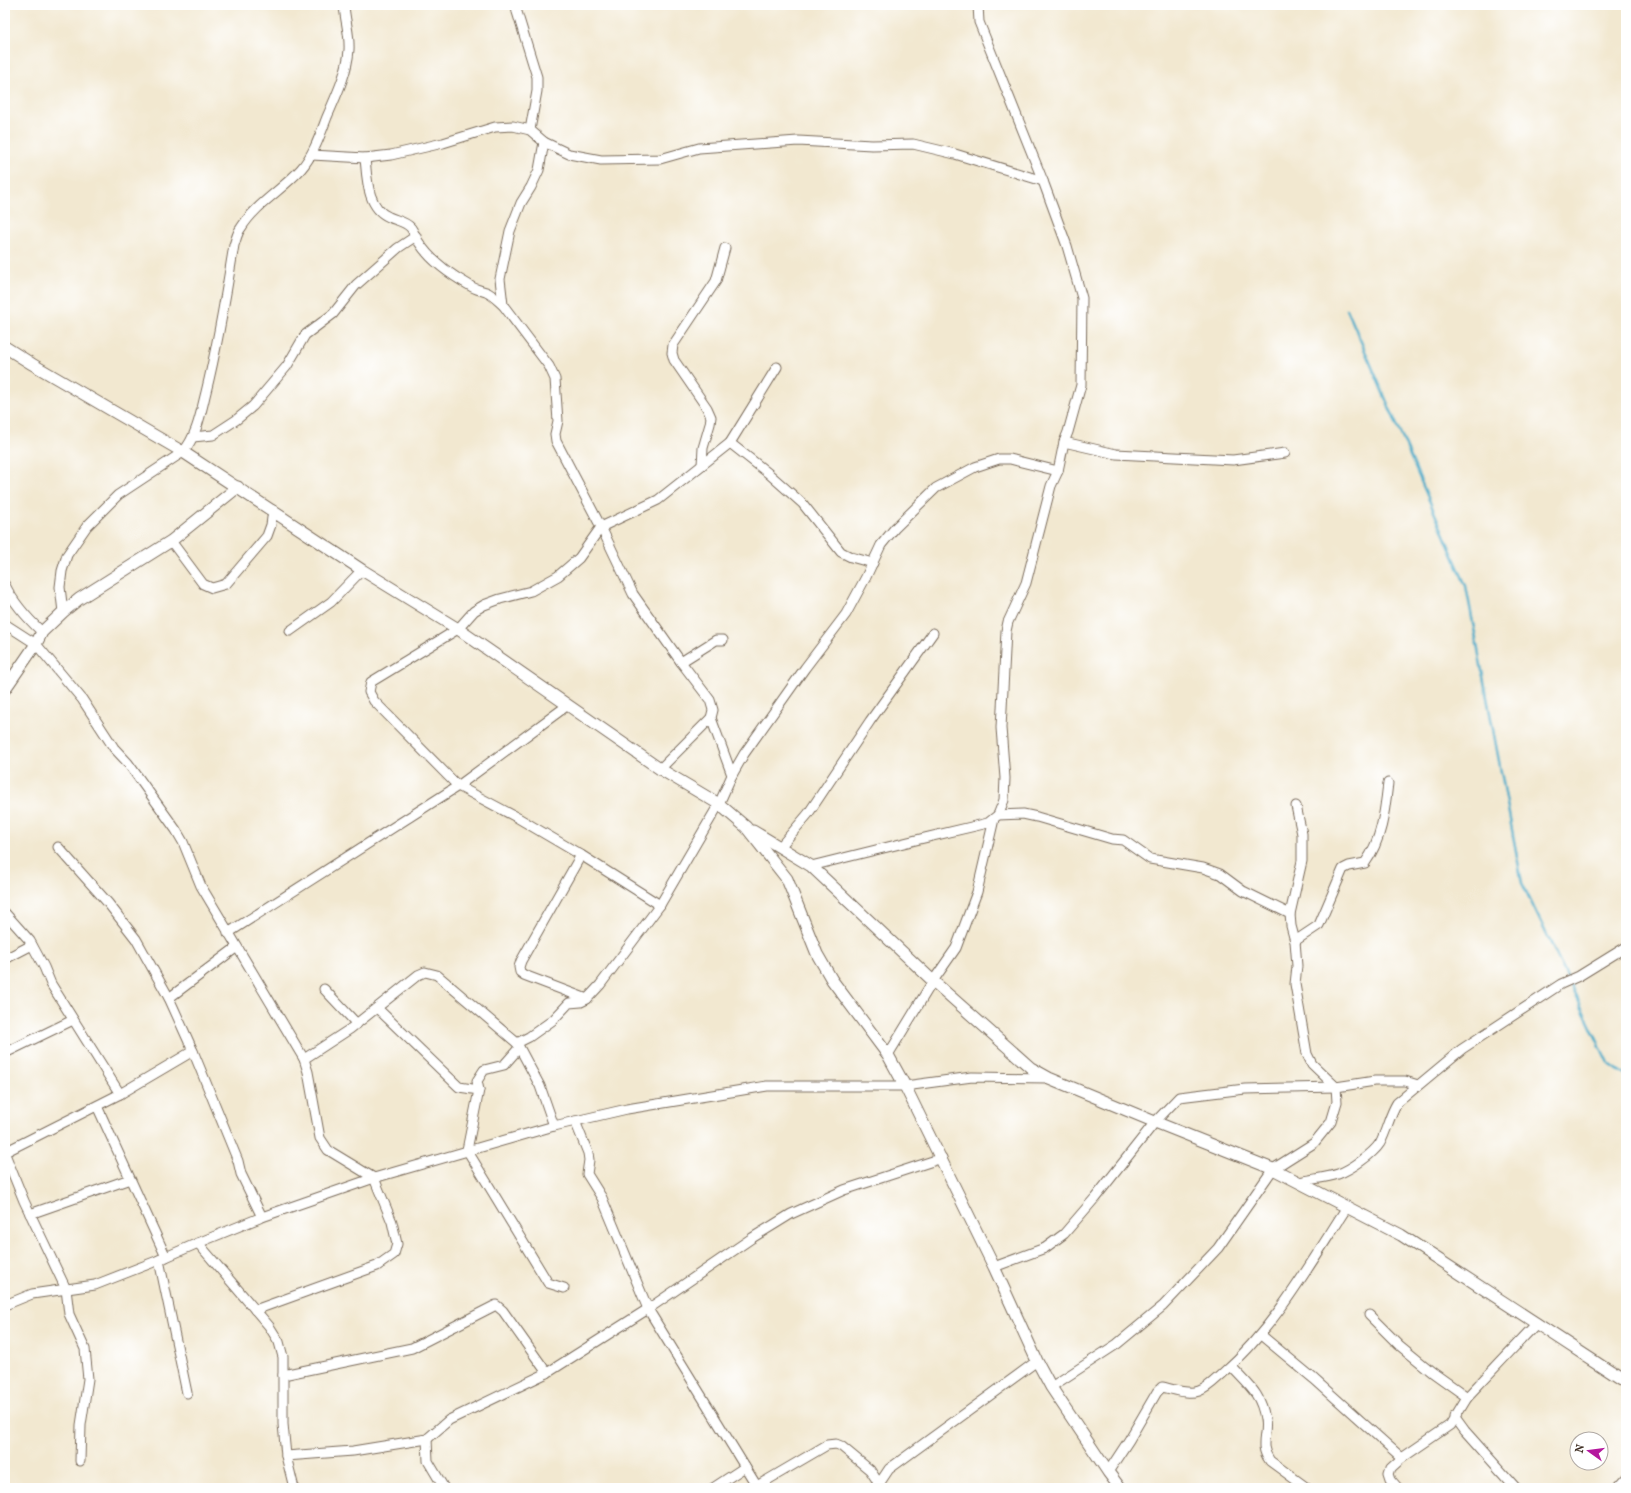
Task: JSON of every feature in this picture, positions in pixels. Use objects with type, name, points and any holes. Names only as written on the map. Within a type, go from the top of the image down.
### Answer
[{"type":"street","points":[[62,612],[60,587],[66,555],[87,526],[118,495],[183,452],[193,437],[217,346],[234,245],[240,230],[249,216],[288,182],[312,155],[342,79],[349,52],[349,35],[344,5]]},
{"type":"street","points":[[516,5],[537,77],[537,91],[530,130]]},
{"type":"street","points":[[888,1055],[933,980],[956,948],[977,892],[996,817],[1004,800],[1005,778],[1001,728],[1006,631],[1008,622],[1026,583],[1051,486],[1058,471],[1064,442],[1081,385],[1082,298],[1068,246],[979,22],[978,5]]},
{"type":"street","points":[[312,155],[365,158],[391,155],[443,143],[496,127],[513,126],[530,130],[544,142],[569,154],[601,160],[660,159],[699,148],[798,141],[872,145],[913,144],[955,154],[1043,181]]},
{"type":"street","points":[[503,305],[500,279],[510,231],[521,203],[539,170],[544,142]]},
{"type":"street","points":[[365,158],[367,179],[371,197],[376,207],[388,217],[404,222],[411,228],[418,241],[433,258],[451,273],[469,285],[493,295],[503,305],[549,366],[555,379],[558,421],[555,434],[556,442],[601,527],[633,594],[680,662],[710,700],[713,710],[711,718],[660,769]]},
{"type":"street","points":[[193,437],[213,435],[236,420],[253,406],[287,366],[305,335],[333,314],[356,285],[398,248],[416,236]]},
{"type":"street","points":[[702,465],[703,448],[710,424],[710,417],[707,408],[674,360],[672,353],[673,345],[716,281],[725,248]]},
{"type":"street","points":[[5,347],[183,452],[238,487],[362,570],[458,629],[660,769],[719,804],[746,827],[811,866],[933,980],[1031,1068],[1049,1078],[1274,1169],[1401,1234],[1626,1382]]},
{"type":"street","points":[[660,905],[581,855],[518,818],[458,786],[374,701],[369,692],[371,682],[458,629],[474,611],[484,605],[500,599],[532,591],[558,576],[579,558],[601,527],[658,500],[730,443],[777,367]]},
{"type":"street","points":[[1064,442],[1116,454],[1226,460],[1285,453]]},
{"type":"street","points":[[730,443],[768,473],[803,504],[841,552],[873,564]]},
{"type":"street","points":[[564,1288],[548,1283],[467,1150],[479,1090],[478,1081],[484,1070],[504,1065],[518,1045],[553,1020],[569,1003],[581,1002],[587,999],[660,905],[719,804],[732,775],[764,724],[846,614],[873,564],[881,545],[895,528],[936,488],[975,467],[999,459],[1010,459],[1058,471]]},
{"type":"street","points":[[5,689],[36,644],[42,632],[62,612],[79,599],[172,541],[238,487]]},
{"type":"street","points":[[172,541],[203,584],[212,588],[226,584],[267,536],[271,525],[272,510]]},
{"type":"street","points":[[290,631],[331,602],[362,570]]},
{"type":"street","points":[[5,584],[9,594],[22,613],[42,632]]},
{"type":"street","points":[[5,624],[36,644],[82,699],[110,742],[128,763],[176,830],[183,842],[201,886],[304,1059],[308,1072],[320,1138],[328,1150],[374,1178],[392,1222],[397,1244],[394,1254],[377,1266],[255,1310]]},
{"type":"street","points":[[780,847],[808,814],[870,721],[933,633]]},
{"type":"street","points":[[680,662],[716,640],[723,640]]},
{"type":"street","points":[[228,933],[458,786],[568,705]]},
{"type":"street","points":[[711,718],[732,775]]},
{"type":"street","points":[[1295,941],[1319,925],[1343,869],[1364,862],[1368,858],[1377,840],[1385,816],[1388,783]]},
{"type":"street","points":[[1051,1387],[1117,1344],[1163,1306],[1218,1248],[1274,1169],[1314,1143],[1331,1122],[1337,1102],[1336,1087],[1312,1064],[1307,1054],[1296,984],[1297,966],[1295,941],[1291,926],[1290,914],[1302,861],[1302,834],[1296,806]]},
{"type":"street","points":[[811,866],[988,823],[996,817],[1023,814],[1112,839],[1123,840],[1150,859],[1202,868],[1220,874],[1243,891],[1290,914]]},
{"type":"street","points":[[746,827],[787,879],[817,954],[832,980],[888,1055],[942,1158],[1037,1361],[1051,1387],[1120,1488]]},
{"type":"street","points":[[58,847],[108,903],[136,939],[169,998],[238,1161],[241,1174],[262,1217]]},
{"type":"street","points":[[581,855],[521,961],[520,972],[524,975],[587,999]]},
{"type":"street","points":[[5,913],[32,945],[51,984],[120,1094]]},
{"type":"street","points":[[5,959],[32,945]]},
{"type":"street","points":[[169,998],[237,947]]},
{"type":"street","points":[[1299,1182],[1339,1174],[1366,1158],[1379,1144],[1397,1103],[1418,1084],[1462,1049],[1561,984],[1579,976],[1626,947]]},
{"type":"street","points":[[304,1059],[357,1024],[418,975],[425,972],[430,972],[466,998],[518,1045],[540,1086],[554,1126]]},
{"type":"street","points":[[324,990],[357,1024]]},
{"type":"street","points":[[377,1008],[459,1087],[479,1090]]},
{"type":"street","points":[[5,1053],[74,1020]]},
{"type":"street","points":[[80,1461],[81,1425],[88,1379],[85,1349],[69,1314],[66,1289],[30,1214],[5,1153],[98,1110],[105,1101],[120,1094],[192,1051]]},
{"type":"street","points":[[5,1305],[32,1294],[94,1285],[162,1259],[262,1217],[374,1178],[554,1126],[627,1109],[767,1086],[905,1086],[972,1077],[1049,1078]]},
{"type":"street","points":[[994,1267],[1045,1248],[1064,1234],[1096,1198],[1155,1122],[1179,1097],[1245,1089],[1336,1087],[1375,1081],[1418,1084]]},
{"type":"street","points":[[98,1110],[130,1179],[162,1259],[187,1393]]},
{"type":"street","points":[[574,1121],[588,1153],[588,1174],[602,1198],[648,1310],[758,1487],[827,1445],[836,1444],[841,1446],[870,1470],[878,1487]]},
{"type":"street","points":[[286,1456],[353,1451],[427,1439],[449,1420],[547,1373],[648,1310],[752,1238],[791,1214],[844,1190],[942,1158]]},
{"type":"street","points":[[30,1214],[130,1179]]},
{"type":"street","points":[[1108,1472],[1157,1392],[1162,1387],[1191,1392],[1199,1391],[1212,1383],[1231,1366],[1261,1334],[1287,1300],[1347,1207]]},
{"type":"street","points":[[198,1243],[269,1326],[279,1342],[283,1357],[283,1424],[286,1456],[294,1488]]},
{"type":"street","points":[[283,1375],[412,1348],[496,1305],[503,1311],[547,1373]]},
{"type":"street","points":[[1369,1316],[1399,1345],[1432,1372],[1467,1396]]},
{"type":"street","points":[[1398,1488],[1391,1480],[1389,1474],[1391,1468],[1402,1458],[1442,1432],[1450,1425],[1467,1396],[1537,1323]]},
{"type":"street","points":[[1261,1334],[1314,1379],[1402,1458]]},
{"type":"street","points":[[878,1487],[889,1469],[1037,1361]]},
{"type":"street","points":[[1231,1366],[1258,1395],[1266,1421],[1263,1438],[1266,1456],[1270,1461],[1307,1488]]},
{"type":"street","points":[[1454,1416],[1465,1431],[1516,1488]]},
{"type":"street","points":[[427,1439],[428,1461],[444,1488]]},
{"type":"street","points":[[713,1488],[745,1467]]},
{"type":"street","points":[[1617,1488],[1626,1478]]},
{"type":"waterway","points":[[1347,309],[1466,586],[1522,883],[1568,979]]},
{"type":"waterway","points":[[1570,983],[1608,1063],[1626,1076]]}]
